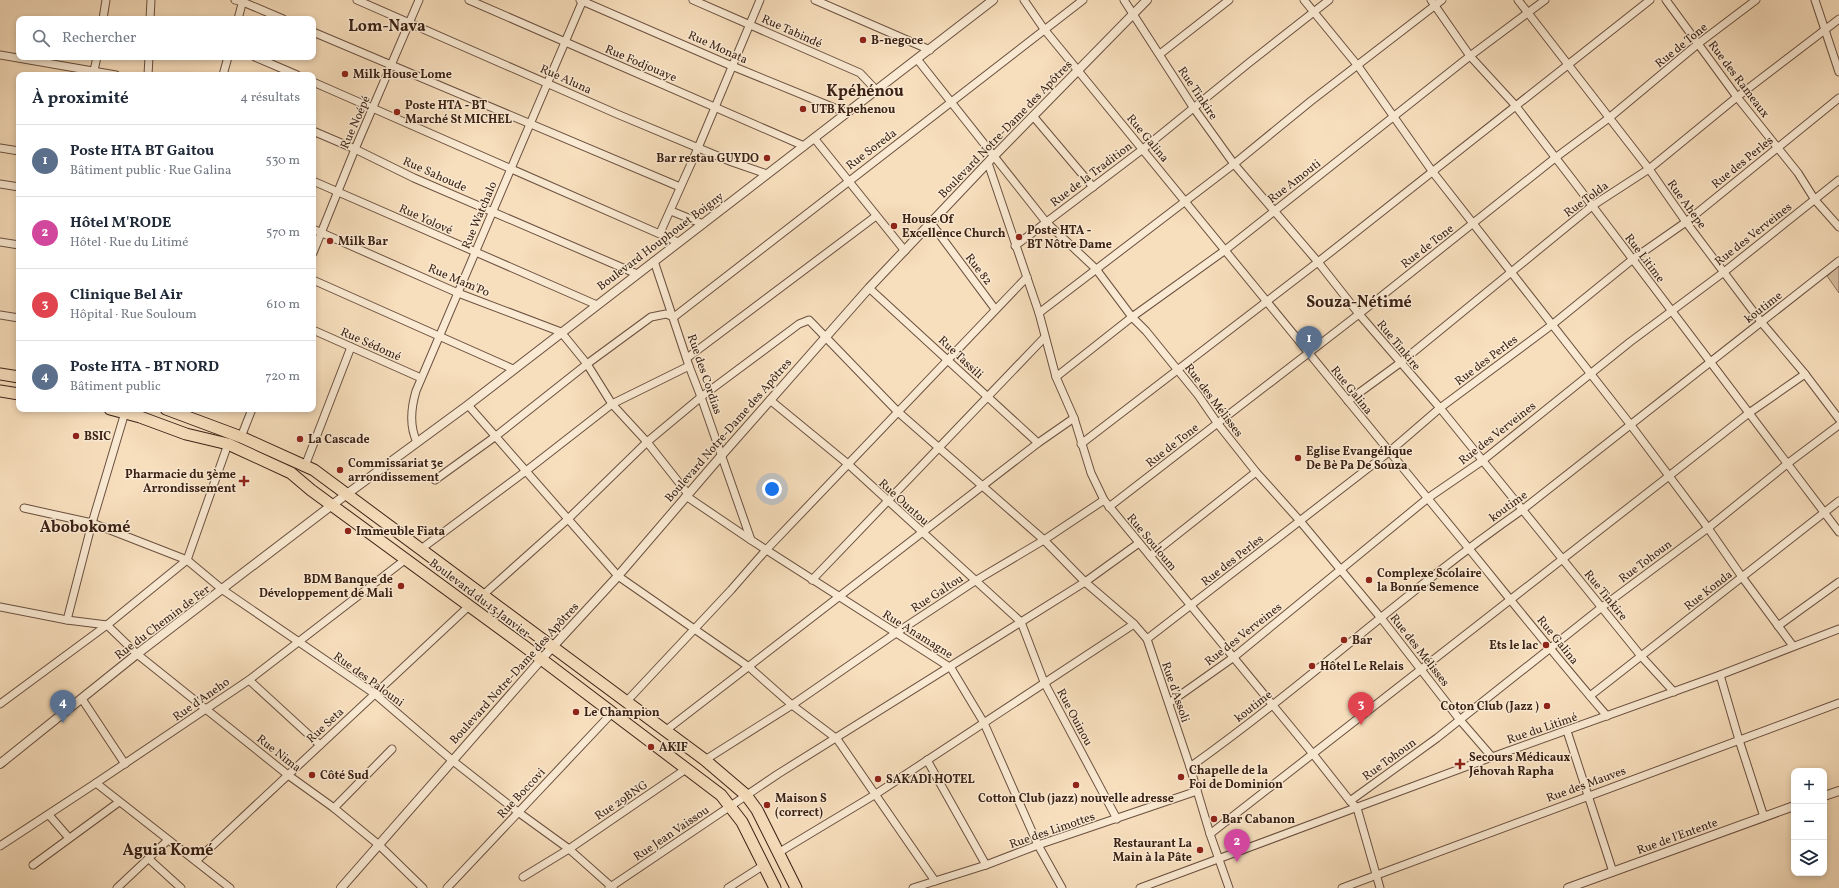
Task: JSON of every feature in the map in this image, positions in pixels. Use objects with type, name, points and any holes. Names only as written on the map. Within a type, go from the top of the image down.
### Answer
[{"type":"highway","points":[[0,374],[16,377]]},
{"type":"highway","points":[[0,391],[16,394]]},
{"type":"highway","name":"Boulevard du 13 Janvier","points":[[128,412],[186,434],[228,444],[291,473],[421,549],[705,760],[746,796],[756,810],[796,888]]},
{"type":"highway","name":"Boulevard du 13 Janvier","points":[[174,412],[241,437],[305,466],[339,500],[406,559],[721,795],[742,822],[775,888]]},
{"type":"street","points":[[103,16],[106,0]]},
{"type":"street","points":[[150,16],[151,0]]},
{"type":"street","points":[[235,0],[243,1],[276,16]]},
{"type":"street","name":"Rue Aluna","points":[[357,0],[698,148],[767,174]]},
{"type":"street","name":"Rue Noépé","points":[[316,245],[355,149],[374,108],[419,0]]},
{"type":"street","name":"Rue Fodjouaye","points":[[469,0],[804,146]]},
{"type":"street","name":"Rue Watchalo","points":[[417,442],[413,436],[412,412],[413,403],[421,378],[440,337],[492,210],[548,83],[582,0]]},
{"type":"street","name":"Rue Monata","points":[[582,0],[732,66],[847,113]]},
{"type":"street","name":"Rue Tabindé","points":[[693,0],[860,73],[877,91]]},
{"type":"street","points":[[660,233],[671,211],[760,0]]},
{"type":"street","points":[[815,0],[930,50]]},
{"type":"street","name":"Boulevard Houphouet Boigny","points":[[339,500],[468,405],[993,0]]},
{"type":"street","name":"Rue Galina","points":[[1024,0],[1044,29],[1186,200],[1224,251],[1267,300],[1308,353],[1511,598],[1550,649],[1607,716]]},
{"type":"street","name":"Rue Soreda","points":[[674,317],[1083,0]]},
{"type":"street","name":"Rue Tinkire","points":[[1124,0],[1193,107],[1234,164],[1318,262],[1400,363],[1440,408],[1522,510],[1564,559],[1641,656],[1674,692]]},
{"type":"street","name":"Boulevard Notre-Dame des Apôtres","points":[[341,888],[553,646],[618,576],[720,456],[869,288],[994,156],[1147,0]]},
{"type":"street","points":[[1160,54],[1229,0]]},
{"type":"street","points":[[1304,0],[1358,66],[1432,171],[1630,424],[1708,528],[1793,646]]},
{"type":"street","name":"Rue de la Tradition","points":[[1016,246],[1143,149],[1193,107],[1330,0]]},
{"type":"street","points":[[1039,313],[1234,164],[1358,66],[1433,3],[1442,0]]},
{"type":"street","name":"Rue Ahepe","points":[[1518,0],[1649,169],[1686,222],[1762,323],[1805,374],[1839,419]]},
{"type":"street","name":"Rue Amouti","points":[[1056,377],[1132,317],[1224,251],[1470,56],[1545,0]]},
{"type":"street","points":[[1081,444],[1318,262],[1515,105],[1569,66],[1650,0]]},
{"type":"street","name":"Rue des Rameaux","points":[[1666,0],[1699,43],[1737,97],[1798,172],[1815,200],[1839,227]]},
{"type":"street","name":"Rue de Tone","points":[[1109,507],[1474,224],[1555,158],[1609,118],[1699,43],[1756,0]]},
{"type":"street","points":[[1815,0],[1826,29],[1839,72]]},
{"type":"street","points":[[239,16],[243,1]]},
{"type":"street","name":"Rue Litime","points":[[1433,3],[1470,56],[1515,105],[1839,532]]},
{"type":"street","name":"Rue Tolda","points":[[1348,401],[1400,363],[1592,206],[1649,169],[1737,97],[1839,19]]},
{"type":"street","points":[[316,33],[680,187]]},
{"type":"street","points":[[0,55],[16,58]]},
{"type":"street","name":"Rue des Mélisses","points":[[917,59],[1046,222],[1096,269],[1132,317],[1177,370],[1256,472],[1300,521],[1381,618],[1460,720],[1492,757]]},
{"type":"street","points":[[26,60],[89,72]]},
{"type":"street","points":[[94,72],[96,60]]},
{"type":"street","points":[[148,72],[149,60]]},
{"type":"street","points":[[224,72],[227,60]]},
{"type":"street","points":[[262,60],[290,72]]},
{"type":"street","points":[[316,83],[678,242]]},
{"type":"street","name":"Rue des Perles","points":[[1147,639],[1390,452],[1440,408],[1553,324],[1632,259],[1686,222],[1839,98]]},
{"type":"street","points":[[1033,116],[1092,187]]},
{"type":"street","name":"Rue Sahoude","points":[[316,132],[355,149],[414,178],[492,210],[636,274]]},
{"type":"street","points":[[814,138],[904,251]]},
{"type":"street","points":[[0,148],[16,151]]},
{"type":"street","name":"Rue Souloum","points":[[988,163],[1039,313],[1044,338],[1056,377],[1074,418],[1091,474],[1104,500],[1234,657],[1350,802],[1357,808]]},
{"type":"street","name":"Rue des Verveines","points":[[1169,703],[1234,657],[1428,498],[1482,460],[1671,311],[1724,272],[1839,180]]},
{"type":"street","name":"Rue Yolové","points":[[316,182],[596,305]]},
{"type":"street","points":[[0,184],[16,187]]},
{"type":"street","points":[[671,211],[703,224]]},
{"type":"street","points":[[687,358],[876,216]]},
{"type":"street","name":"Rue 82","points":[[931,223],[995,309]]},
{"type":"street","name":"Rue Mam'Po","points":[[316,230],[458,293],[561,332]]},
{"type":"street","points":[[0,242],[16,245]]},
{"type":"street","name":"Rue des Cordias","points":[[654,261],[720,456],[751,540]]},
{"type":"street","name":"koutime","points":[[1190,767],[1273,705],[1469,547],[1522,510],[1710,361],[1762,323],[1839,262]]},
{"type":"street","points":[[626,702],[897,411],[1027,277]]},
{"type":"street","points":[[316,281],[513,369]]},
{"type":"street","name":"Rue Tassili","points":[[869,288],[1038,443]]},
{"type":"street","points":[[434,480],[496,436],[587,364],[651,317],[666,314],[674,317]]},
{"type":"street","points":[[0,315],[16,318]]},
{"type":"street","name":"Rue d'Assoli","points":[[701,397],[799,324],[809,320],[897,411],[1044,540],[1085,582],[1134,624],[1147,639],[1229,888]]},
{"type":"street","name":"Rue Sédomé","points":[[316,331],[421,378]]},
{"type":"street","points":[[561,332],[587,364]]},
{"type":"street","points":[[812,580],[1044,338]]},
{"type":"street","points":[[305,466],[351,347]]},
{"type":"street","name":"Rue Anamagne","points":[[587,364],[612,404],[648,442],[687,495],[766,550],[951,668],[984,723],[1038,845],[1062,888]]},
{"type":"street","points":[[421,549],[526,471],[612,404],[689,366]]},
{"type":"street","points":[[1210,834],[1422,670],[1511,598],[1564,559],[1749,413],[1805,374]]},
{"type":"street","points":[[483,595],[568,518],[648,442],[701,397]]},
{"type":"street","name":"Rue Ountou","points":[[770,400],[848,464],[1021,622]]},
{"type":"street","points":[[468,405],[618,576],[750,667],[792,705],[837,738],[935,881]]},
{"type":"street","points":[[68,620],[92,523],[125,412]]},
{"type":"street","points":[[241,437],[251,412]]},
{"type":"street","points":[[665,731],[750,667],[1038,443],[1074,418]]},
{"type":"street","name":"Rue Tohoun","points":[[1350,802],[1437,738],[1602,607],[1708,528],[1787,464],[1839,425]]},
{"type":"street","points":[[0,704],[107,625],[186,560],[228,444]]},
{"type":"street","points":[[1150,556],[1256,472]]},
{"type":"street","name":"Rue du Chemin de Fer","points":[[0,764],[137,654],[223,590],[339,500]]},
{"type":"street","name":"Rue GaÏtou","points":[[705,760],[792,705],[896,633],[975,581],[1044,540],[1104,500]]},
{"type":"street","name":"Rue Konda","points":[[1590,696],[1839,501]]},
{"type":"street","name":"Rue des Palouni","points":[[24,508],[92,523],[186,560],[223,590],[375,694],[453,760],[518,812],[569,849],[611,887]]},
{"type":"street","name":"Rue Jean Vaissou","points":[[611,887],[730,806],[951,668],[1085,582],[1139,543]]},
{"type":"street","name":"Rue d'Aneho","points":[[0,846],[96,784],[249,680],[406,559]]},
{"type":"street","points":[[1778,626],[1839,582]]},
{"type":"street","name":"Rue Seta","points":[[196,861],[469,606]]},
{"type":"street","points":[[0,607],[68,620],[107,625]]},
{"type":"street","name":"Rue Ouinou","points":[[1021,622],[1044,682],[1117,819]]},
{"type":"street","points":[[778,853],[876,794],[1134,624]]},
{"type":"street","name":"Rue Nima","points":[[107,625],[137,654],[288,775],[334,808],[379,845],[422,888]]},
{"type":"street","name":"Rue du Litimé","points":[[1140,888],[1492,757],[1720,675],[1839,629]]},
{"type":"street","points":[[1720,675],[1764,817]]},
{"type":"street","points":[[249,680],[320,745]]},
{"type":"street","points":[[82,699],[125,764]]},
{"type":"street","name":"Rue des Mauves","points":[[1342,888],[1588,795],[1839,703]]},
{"type":"street","name":"Rue Boccovi","points":[[447,888],[612,713]]},
{"type":"street","points":[[1567,731],[1613,872]]},
{"type":"street","points":[[334,808],[392,750]]},
{"type":"street","points":[[927,760],[986,865]]},
{"type":"street","name":"Rue 29BNG","points":[[523,877],[569,849],[686,769]]},
{"type":"street","points":[[96,784],[230,888]]},
{"type":"street","points":[[1827,795],[1839,790]]},
{"type":"street","name":"Rue des Limottes","points":[[913,888],[986,865],[1038,845],[1197,791]]},
{"type":"street","points":[[32,865],[119,802]]},
{"type":"street","name":"Rue de l'Entente","points":[[1568,888],[1791,807]]},
{"type":"street","points":[[1357,808],[1380,888]]},
{"type":"street","points":[[49,815],[69,838]]},
{"type":"street","points":[[117,888],[168,840]]},
{"type":"street","points":[[149,858],[181,888]]},
{"type":"street","points":[[728,888],[764,865]]},
{"type":"shaded area","points":[[1839,266],[1839,293],[1827,276]]},
{"type":"place","name":"B-negoce","points":[[863,40]]},
{"type":"place","name":"Milk House Lome","points":[[345,74]]},
{"type":"place","name":"UTB Kpehenou","points":[[803,109]]},
{"type":"place","name":"Poste HTA - BT Marché St MICHEL","points":[[397,112]]},
{"type":"place","name":"Bar restau GUYDO","points":[[767,158]]},
{"type":"place","name":"House Of Excellence Church","points":[[894,226]]},
{"type":"place","name":"Poste HTA - BT Nôtre Dame","points":[[1019,237]]},
{"type":"place","name":"Milk Bar","points":[[330,241]]},
{"type":"place","name":"Poste HTA BT Gaitou","points":[[1309,359]]},
{"type":"place","name":"BSIC","points":[[76,436]]},
{"type":"place","name":"La Cascade","points":[[300,439]]},
{"type":"place","name":"Eglise Evangélique De Bè Pa De Souza","points":[[1298,458]]},
{"type":"place","name":"Commissariat 3e arrondissement","points":[[340,470]]},
{"type":"place","name":"Pharmacie du 3ème Arrondissement","points":[[244,481]]},
{"type":"place","name":"Immeuble Fiata","points":[[348,531]]},
{"type":"place","name":"Complexe Scolaire la Bonne Semence","points":[[1369,580]]},
{"type":"place","name":"BDM Banque de Développement de Mali","points":[[401,586]]},
{"type":"place","name":"Bar","points":[[1344,640]]},
{"type":"place","name":"Ets le lac","points":[[1546,645]]},
{"type":"place","name":"Hôtel Le Relais","points":[[1312,666]]},
{"type":"place","name":"Coton Club (Jazz )","points":[[1547,706]]},
{"type":"place","name":"Le Champion","points":[[576,712]]},
{"type":"place","name":"Poste HTA - BT NORD","points":[[63,723]]},
{"type":"place","name":"Clinique Bel Air","points":[[1361,725]]},
{"type":"place","name":"AKIF","points":[[651,747]]},
{"type":"place","name":"Secours Médicaux Jehovah Rapha","points":[[1460,764]]},
{"type":"place","name":"Côté Sud","points":[[312,775]]},
{"type":"place","name":"Chapelle de la Foi de Dominion","points":[[1181,777]]},
{"type":"place","name":"SAKADI HOTEL","points":[[878,779]]},
{"type":"place","name":"Cotton Club (jazz) nouvelle adresse","points":[[1076,785]]},
{"type":"place","name":"Maison S (correct)","points":[[767,805]]},
{"type":"place","name":"Bar Cabanon","points":[[1214,819]]},
{"type":"place","name":"Restaurant La Main à la Pâte","points":[[1200,850]]},
{"type":"place","name":"Hôtel M'RODE","points":[[1237,862]]},
{"type":"district","name":"Lom-Nava","points":[[387,25]]},
{"type":"district","name":"Kpéhénou","points":[[865,90]]},
{"type":"district","name":"Souza-Nétimé","points":[[1359,301]]},
{"type":"district","name":"Abobokomé","points":[[85,526]]},
{"type":"district","name":"Aguia Komé","points":[[168,849]]}]
